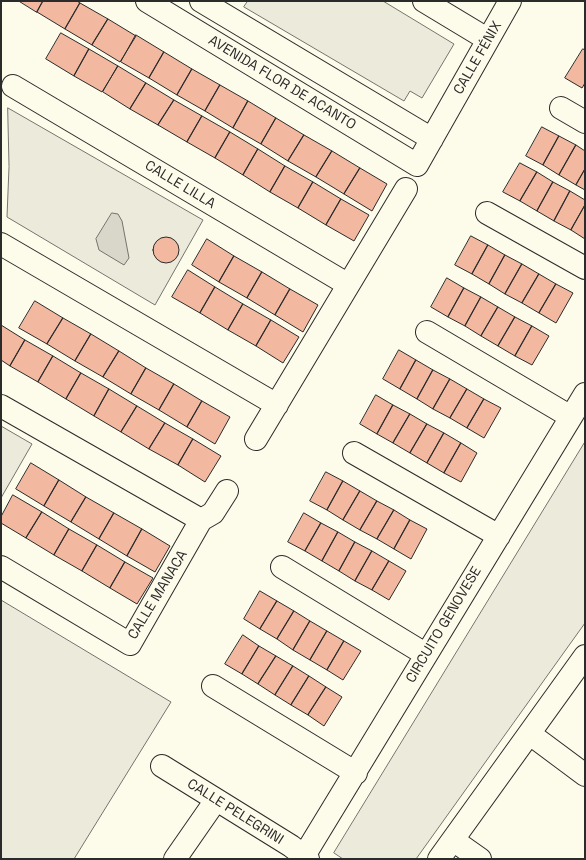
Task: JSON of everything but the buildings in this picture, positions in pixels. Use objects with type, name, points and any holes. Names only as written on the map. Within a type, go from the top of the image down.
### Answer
[{"type":"street","name":"AVENIDA FLOR DE ACANTO","points":[[147,1],[417,165]]},
{"type":"street","name":"AVENIDA FLOR DE ACANTO","points":[[201,1],[432,139]]},
{"type":"street","points":[[424,1],[487,39]]},
{"type":"street","name":"CALLE FÉNIX","points":[[417,165],[487,39],[510,1]]},
{"type":"street","name":"CALLE LILLA","points":[[13,86],[347,284]]},
{"type":"street","points":[[561,108],[585,122]]},
{"type":"street","points":[[256,439],[347,284],[406,189]]},
{"type":"street","points":[[488,213],[585,268]]},
{"type":"street","points":[[1,244],[277,405]]},
{"type":"street","points":[[427,332],[570,417]]},
{"type":"street","name":"CIRCUITO GENOVESE","points":[[306,858],[426,654],[585,394]]},
{"type":"street","points":[[1,406],[201,520]]},
{"type":"street","points":[[354,453],[499,536]]},
{"type":"street","name":"CALLE MANACA","points":[[1,567],[130,644],[201,520],[213,513],[227,491]]},
{"type":"street","points":[[282,568],[426,654]]},
{"type":"street","points":[[439,859],[585,656]]},
{"type":"street","points":[[213,686],[356,773]]},
{"type":"street","points":[[530,734],[585,775]]},
{"type":"street","name":"CALLE PELEGRINI","points":[[162,766],[306,858]]},
{"type":"street","points":[[175,859],[216,800]]},
{"type":"street","points":[[453,840],[480,859]]},
{"type":"shaded area","points":[[248,1],[383,1],[454,44],[422,98],[410,91],[404,101],[244,7]]},
{"type":"shaded area","points":[[8,108],[203,220],[155,305],[7,217],[9,167]]},
{"type":"shaded area","points":[[112,213],[118,214],[122,221],[129,258],[124,265],[99,250],[96,239]]},
{"type":"shaded area","points":[[1,426],[32,444],[1,498]]},
{"type":"shaded area","points":[[585,442],[585,623],[416,859],[343,859],[334,853]]},
{"type":"shaded area","points":[[1,600],[171,702],[74,859],[1,859]]}]
